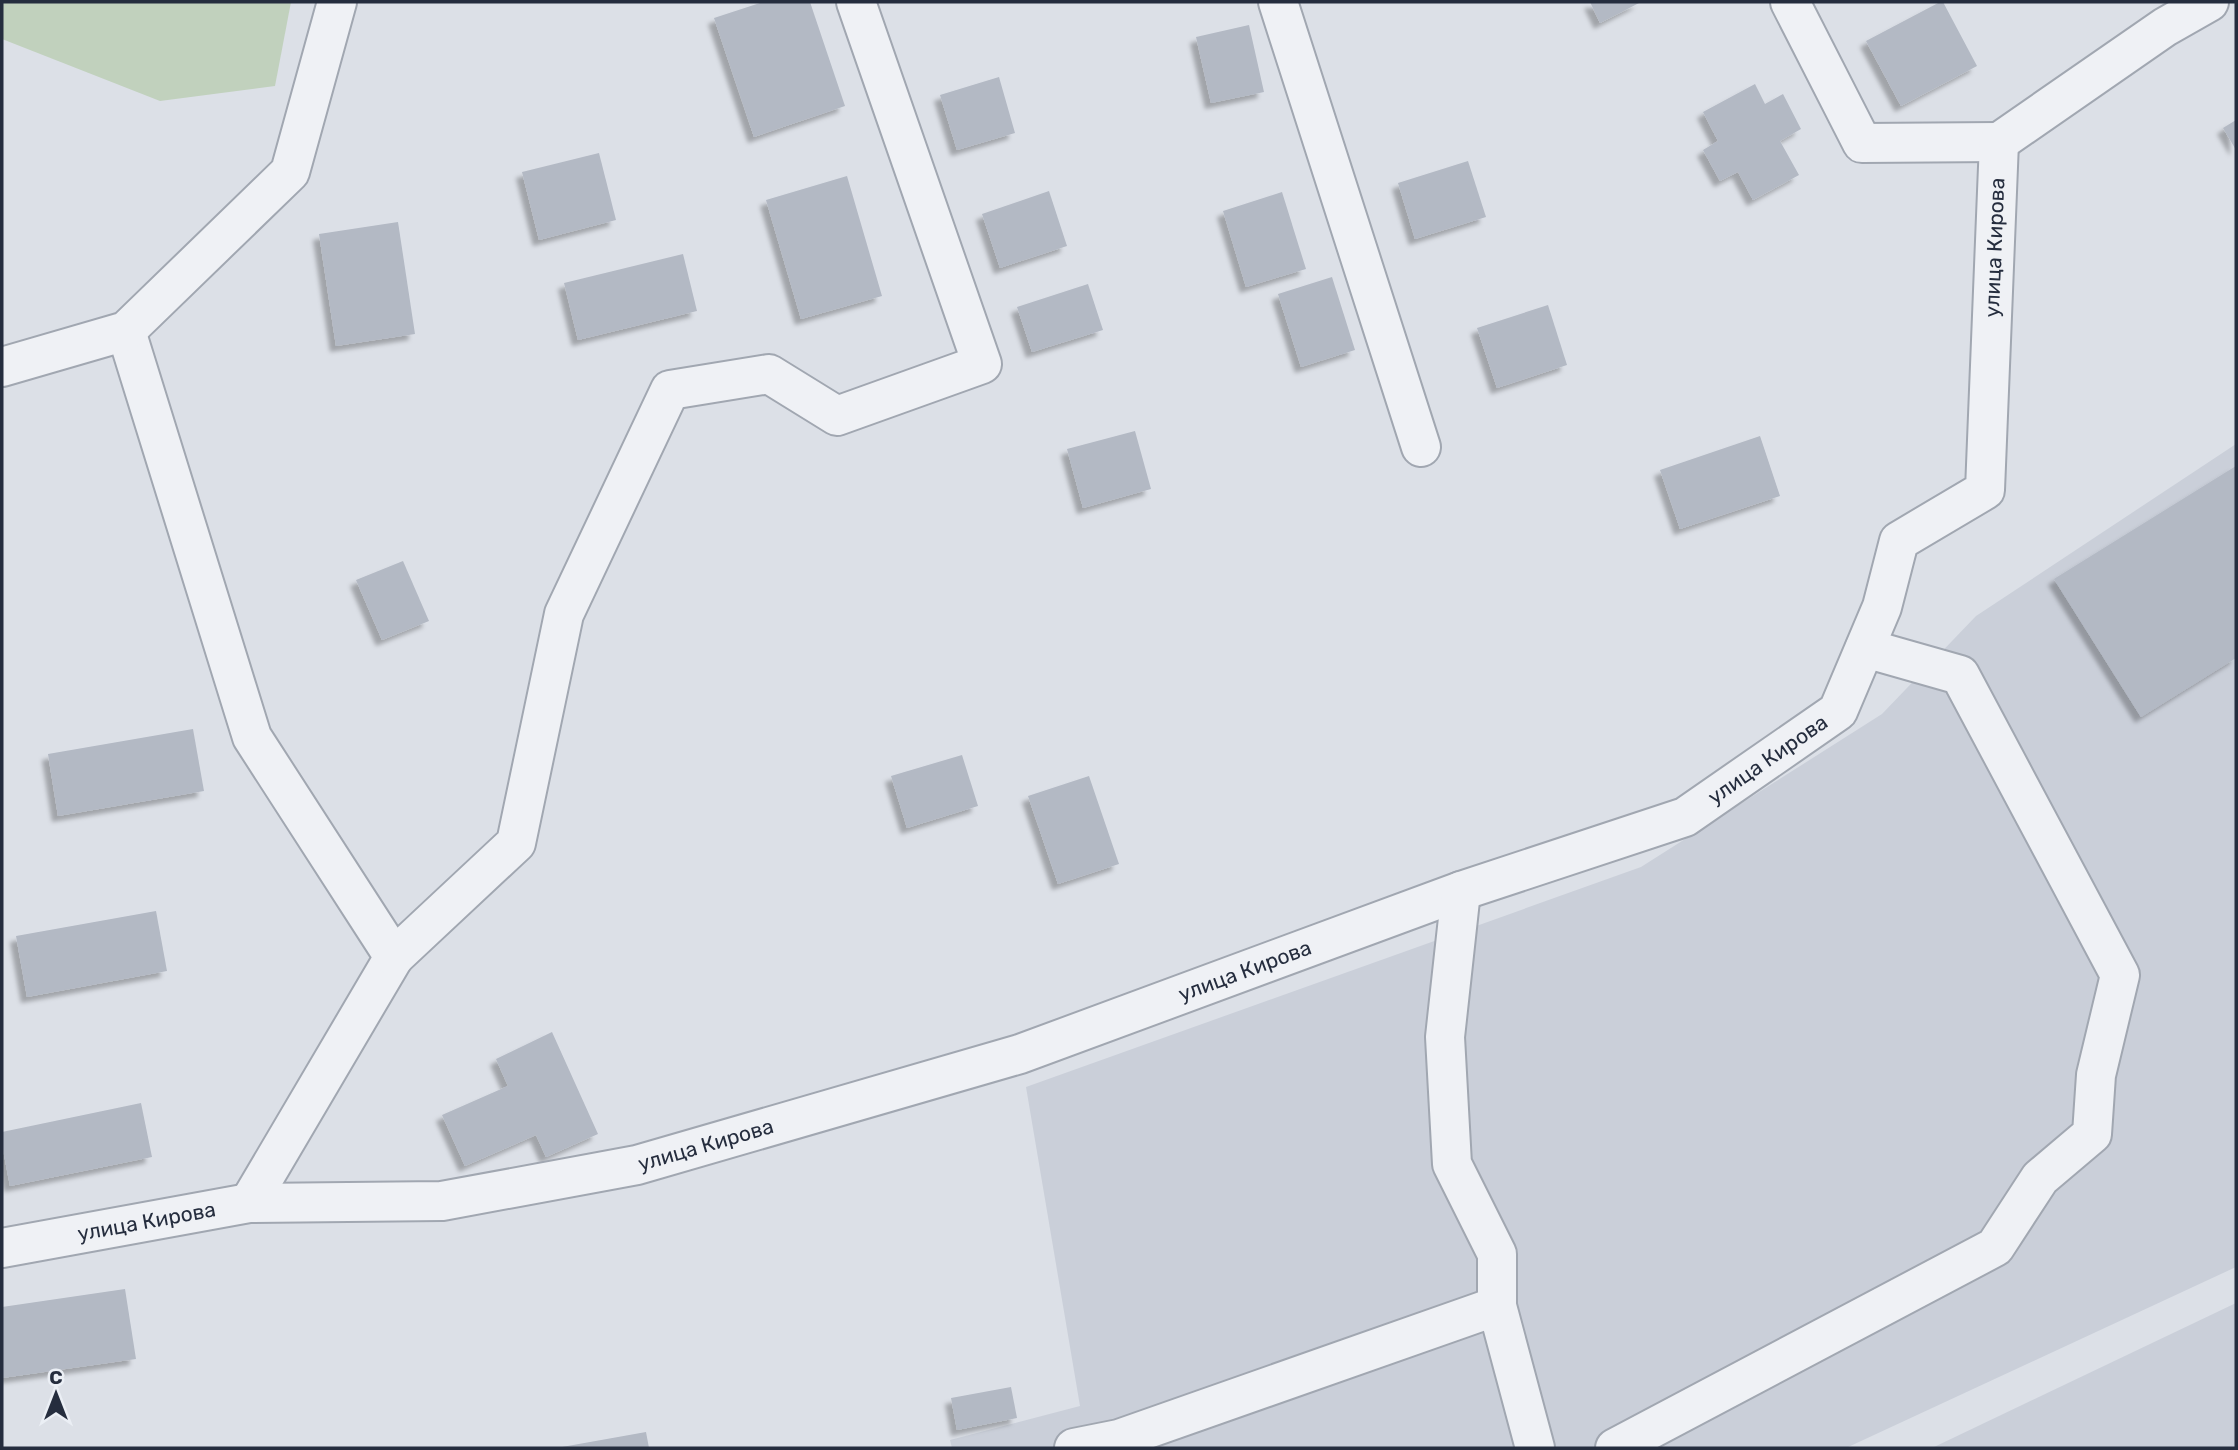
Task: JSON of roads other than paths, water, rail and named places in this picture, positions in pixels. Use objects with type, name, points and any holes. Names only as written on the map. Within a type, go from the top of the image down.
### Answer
[{"type":"street","points":[[2,367],[126,331],[290,172],[337,2]]},
{"type":"street","points":[[248,1203],[394,957],[516,843],[564,614],[670,390],[769,374],[837,416],[982,364],[856,2]]},
{"type":"street","points":[[1278,2],[1421,447]]},
{"type":"street","points":[[1790,2],[1862,143],[1999,142],[2165,27],[2209,2]]},
{"type":"street","name":"улица Кирова","points":[[2,1248],[248,1203],[442,1201],[637,1165],[1020,1054],[1461,891],[1685,817],[1838,711],[1882,607],[1899,541],[1984,490],[1999,142]]},
{"type":"street","points":[[126,331],[253,737],[394,957]]},
{"type":"street","points":[[1615,1448],[1995,1248],[2040,1178],[2092,1134],[2096,1075],[2120,975],[1961,675],[1865,648]]},
{"type":"street","points":[[1461,891],[1445,1037],[1452,1164],[1497,1254],[1497,1306],[1535,1448]]},
{"type":"street","points":[[1074,1448],[1129,1444],[1497,1306]]}]
